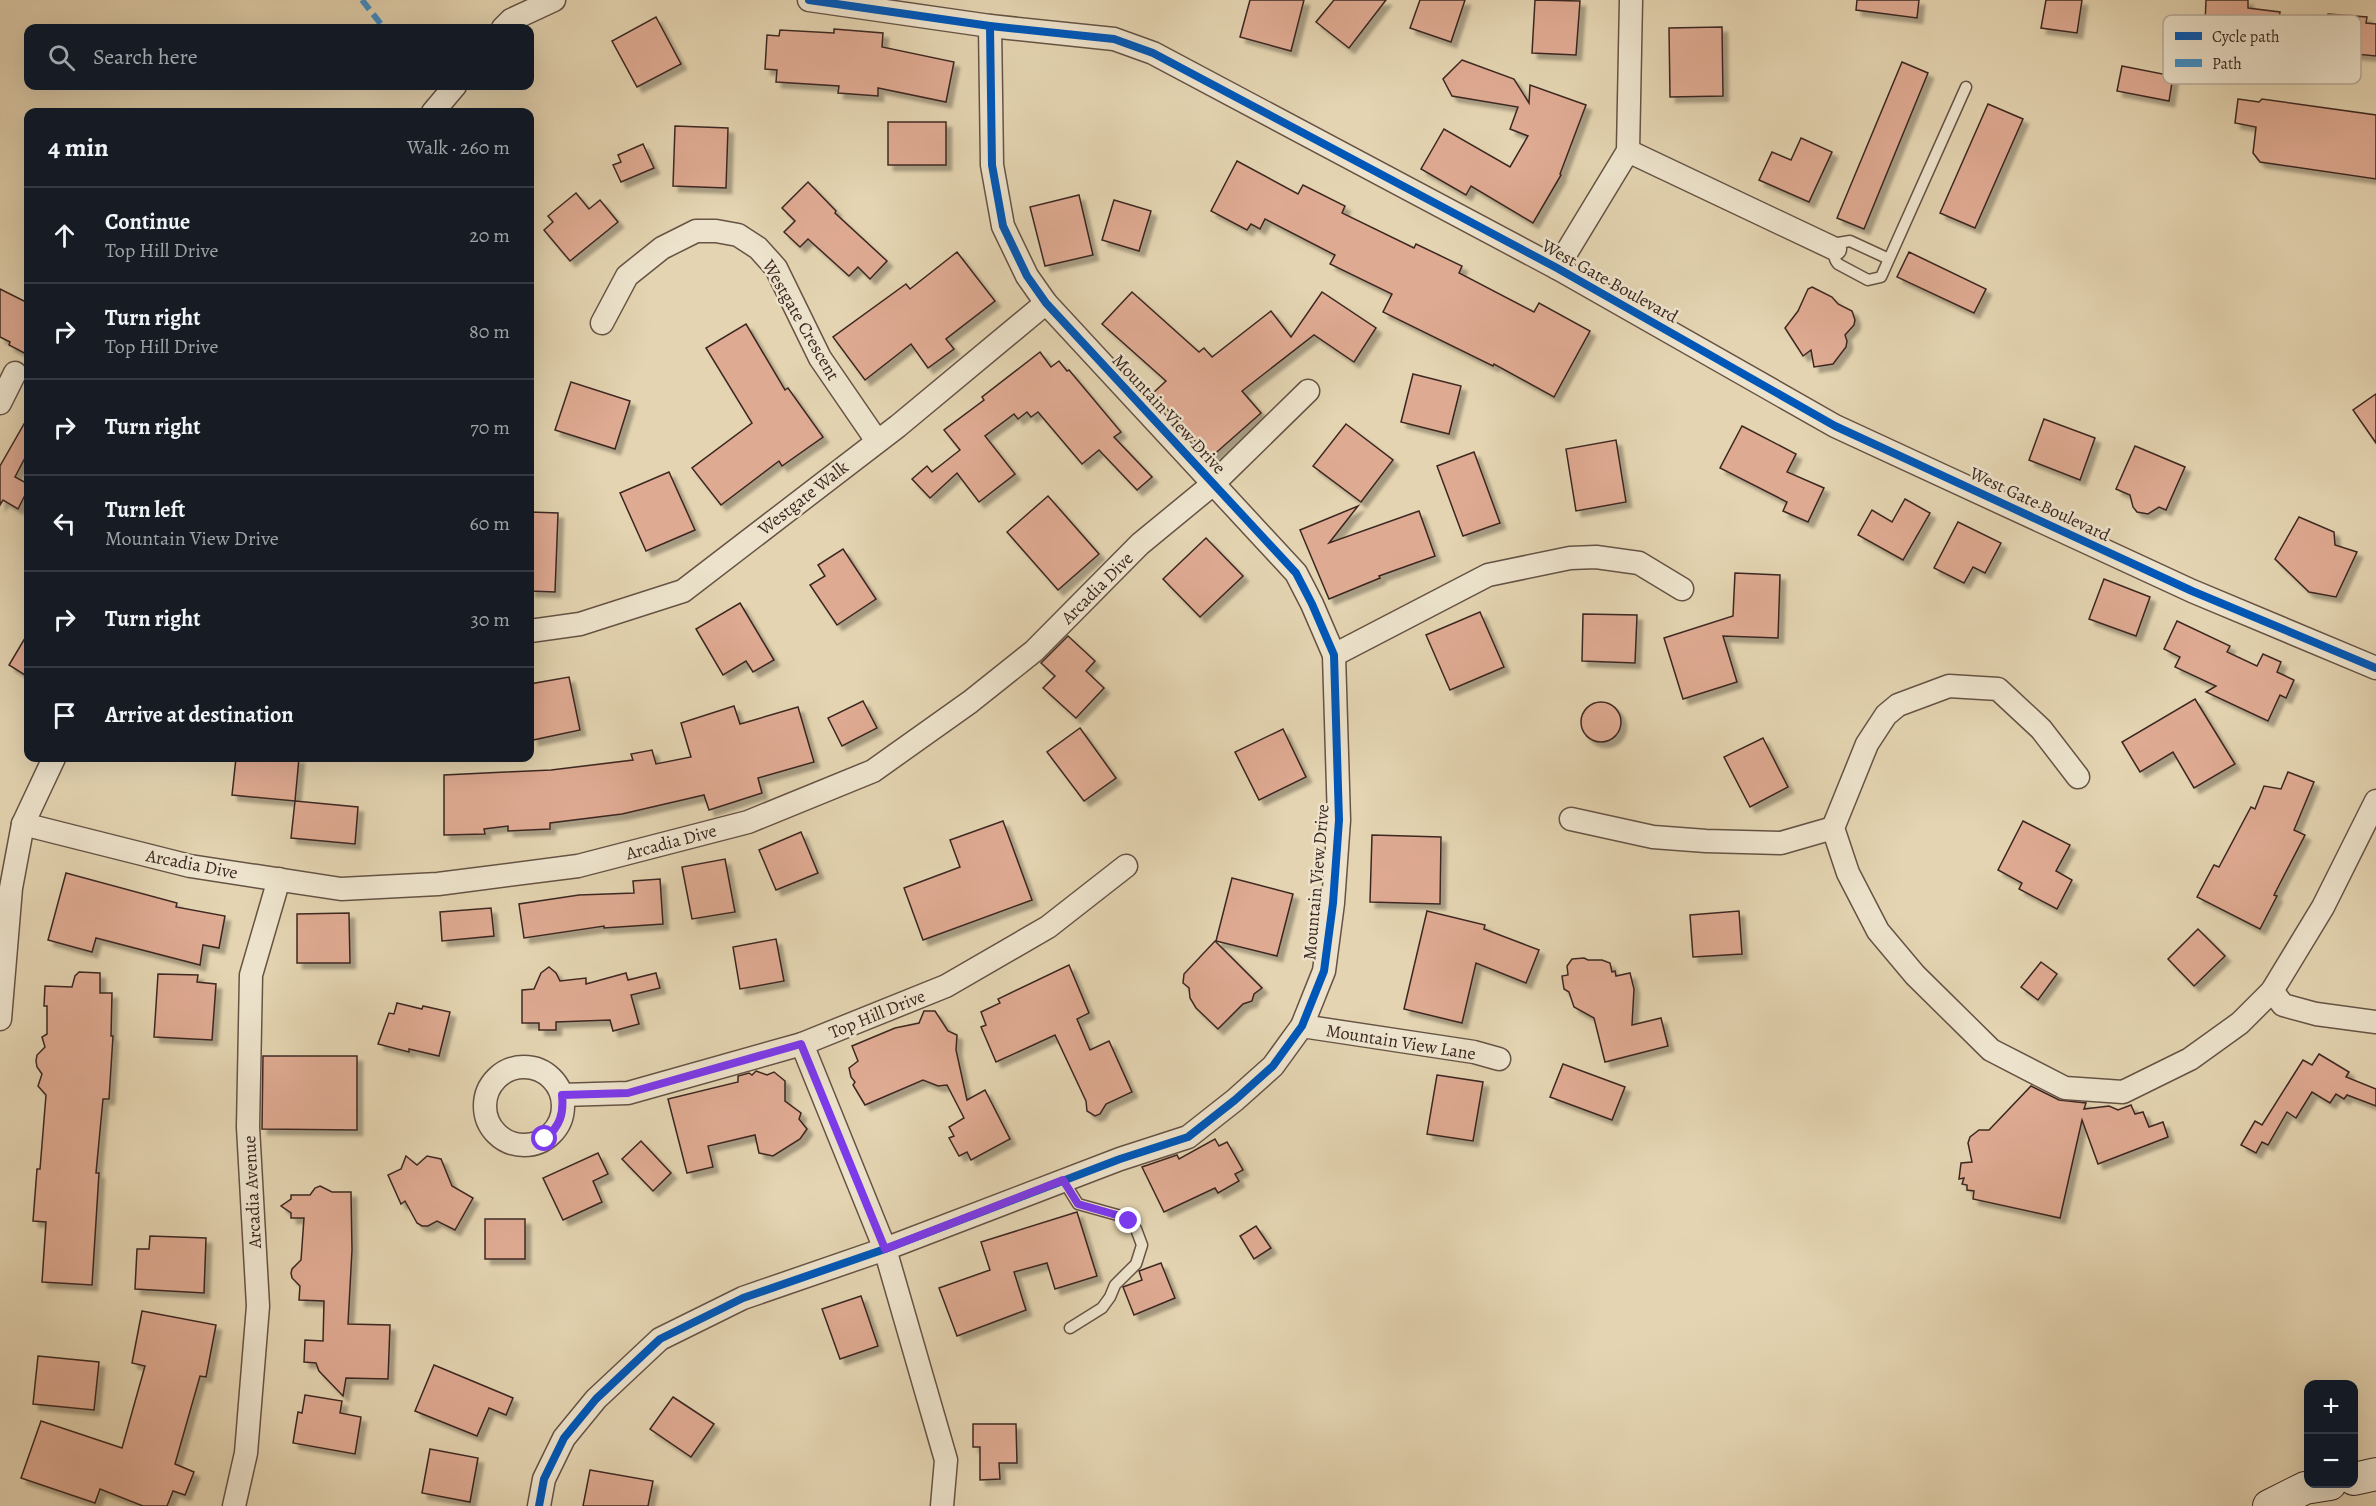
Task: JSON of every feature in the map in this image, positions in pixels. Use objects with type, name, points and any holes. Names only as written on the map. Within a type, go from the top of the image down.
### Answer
[{"type":"main road","points":[[2358,1478],[2376,1474]]},
{"type":"main road","points":[[2270,1506],[2305,1488]]},
{"type":"street","points":[[507,24],[554,0]]},
{"type":"street","name":"West Gate Boulevard","points":[[809,0],[990,26],[1114,39],[1153,53],[1557,268],[1835,426],[2192,591],[2376,668]]},
{"type":"street","points":[[1557,268],[1628,151],[1630,0]]},
{"type":"street","name":"Mountain View Drive","points":[[539,1506],[544,1479],[564,1438],[596,1399],[660,1339],[743,1298],[885,1249],[1063,1180],[1188,1137],[1273,1066],[1302,1026],[1324,971],[1333,903],[1339,820],[1334,655],[1296,573],[1046,303],[1027,276],[1003,226],[992,165],[990,26]]},
{"type":"street","points":[[436,108],[452,90]]},
{"type":"street","points":[[1628,151],[1835,249]]},
{"type":"street","name":"Westgate Crescent","points":[[602,323],[627,276],[662,249],[696,231],[716,231],[738,235],[758,248],[776,268],[820,358],[877,441]]},
{"type":"street","name":"Westgate Walk","points":[[534,630],[580,624],[683,591],[877,441],[1046,303]]},
{"type":"street","points":[[0,404],[15,373]]},
{"type":"street","name":"Arcadia Dive","points":[[23,824],[190,866],[341,890],[438,884],[578,866],[748,822],[873,771],[970,702],[1035,651],[1140,544],[1213,484],[1308,390]]},
{"type":"street","points":[[1334,655],[1488,575],[1570,558],[1596,557],[1640,564],[1682,589]]},
{"type":"street","points":[[2078,777],[2041,729],[1998,689],[1949,686],[1898,705],[1886,716],[1867,744],[1833,828],[1848,873],[1878,931],[1915,975],[1991,1050],[2065,1088],[2123,1092],[2190,1059],[2240,1023],[2272,991],[2323,907],[2376,801]]},
{"type":"street","points":[[0,1019],[11,888],[23,824],[52,762]]},
{"type":"street","points":[[1571,819],[1653,837],[1706,841],[1781,843],[1833,828]]},
{"type":"street","name":"Top Hill Drive","points":[[562,1095],[628,1093],[801,1044],[946,986],[1048,927],[1126,866]]},
{"type":"street","name":"Arcadia Avenue","points":[[234,1506],[246,1453],[258,1306],[248,1127],[251,975],[279,879]]},
{"type":"street","points":[[2272,991],[2283,1005],[2316,1014],[2376,1022]]},
{"type":"street","name":"Mountain View Lane","points":[[1302,1026],[1474,1052],[1499,1059]]},
{"type":"street","points":[[801,1044],[885,1249],[946,1460],[942,1506]]},
{"type":"lane","points":[[1889,260],[1850,240],[1838,243],[1835,249],[1835,261],[1838,264],[1868,280],[1881,278],[1966,87]]},
{"type":"lane","points":[[1063,1180],[1078,1204],[1120,1216],[1129,1221],[1136,1229],[1142,1245],[1136,1264],[1115,1285],[1102,1308],[1070,1328]]},
{"type":"building","points":[[1250,0],[1304,0],[1291,51],[1240,37]]},
{"type":"building","points":[[1334,0],[1386,0],[1349,48],[1316,22]]},
{"type":"building","points":[[1420,0],[1465,0],[1451,42],[1410,28]]},
{"type":"building","points":[[1535,0],[1580,1],[1576,55],[1532,53]]},
{"type":"building","points":[[1857,0],[1919,0],[1917,18],[1856,10]]},
{"type":"building","points":[[2046,0],[2082,0],[2077,33],[2041,28]]},
{"type":"building","points":[[2206,0],[2248,0],[2248,8],[2280,12],[2280,15],[2205,15]]},
{"type":"building","points":[[656,17],[681,64],[637,87],[612,41]]},
{"type":"building","points":[[2361,17],[2367,17],[2366,23],[2376,24],[2376,56],[2361,55]]},
{"type":"building","points":[[1722,27],[1723,96],[1670,97],[1669,28]]},
{"type":"building","points":[[834,29],[883,33],[882,47],[954,62],[946,102],[878,88],[878,96],[838,93],[839,86],[776,82],[777,70],[765,69],[767,35],[779,36],[780,30],[834,33]]},
{"type":"building","points":[[1462,60],[1514,79],[1529,103],[1530,85],[1586,105],[1561,175],[1533,223],[1471,186],[1466,195],[1421,169],[1444,129],[1510,167],[1528,136],[1510,129],[1518,107],[1452,96],[1443,79]]},
{"type":"building","points":[[1902,62],[1928,73],[1864,229],[1837,218]]},
{"type":"building","points":[[2122,66],[2163,74],[2163,84],[2172,84],[2169,101],[2117,91]]},
{"type":"building","points":[[2238,99],[2259,102],[2262,99],[2376,115],[2376,179],[2260,162],[2253,153],[2256,127],[2235,123]]},
{"type":"building","points":[[1988,104],[2023,119],[1975,228],[1940,213]]},
{"type":"building","points":[[888,122],[946,122],[946,165],[888,165]]},
{"type":"building","points":[[675,126],[728,128],[726,188],[673,186]]},
{"type":"building","points":[[1801,138],[1832,152],[1809,202],[1759,180],[1772,152],[1791,160]]},
{"type":"building","points":[[643,144],[654,168],[621,182],[613,165],[621,162],[618,155]]},
{"type":"building","points":[[1237,161],[1298,194],[1303,185],[1345,206],[1342,213],[1414,248],[1416,244],[1462,266],[1459,273],[1534,312],[1539,303],[1590,331],[1554,397],[1494,364],[1493,366],[1383,312],[1392,294],[1330,264],[1335,255],[1265,219],[1260,229],[1251,224],[1247,230],[1211,211]]},
{"type":"building","points":[[808,182],[836,211],[835,213],[887,261],[870,279],[858,267],[849,276],[808,239],[800,247],[784,232],[795,221],[782,208]]},
{"type":"building","points":[[576,193],[589,209],[600,200],[618,222],[570,261],[544,230],[553,222],[548,216]]},
{"type":"building","points":[[1079,195],[1093,255],[1045,266],[1030,207]]},
{"type":"building","points":[[1114,200],[1151,211],[1139,251],[1102,240]]},
{"type":"building","points":[[957,252],[995,301],[946,339],[954,349],[928,368],[911,344],[865,380],[833,337],[906,284],[910,289]]},
{"type":"building","points":[[1909,252],[1986,289],[1974,313],[1897,277]]},
{"type":"building","points":[[1812,287],[1852,311],[1855,320],[1854,325],[1845,335],[1846,347],[1833,364],[1814,367],[1811,350],[1803,356],[1785,328],[1798,311],[1808,289]]},
{"type":"building","points":[[0,289],[24,301],[24,353],[0,337]]},
{"type":"building","points":[[1132,292],[1199,352],[1204,348],[1212,357],[1271,311],[1291,337],[1322,292],[1376,328],[1354,362],[1314,335],[1242,391],[1261,413],[1210,458],[1153,393],[1166,381],[1102,324]]},
{"type":"building","points":[[746,324],[785,390],[788,388],[823,437],[782,466],[779,461],[721,505],[692,468],[752,423],[706,348]]},
{"type":"building","points":[[1040,352],[1051,367],[1059,361],[1067,371],[1069,370],[1121,432],[1114,437],[1152,477],[1137,490],[1099,450],[1082,464],[1038,412],[1031,417],[1027,412],[1018,419],[1014,414],[985,436],[1015,474],[979,502],[957,473],[930,498],[912,479],[927,466],[932,472],[960,450],[944,430],[984,400],[982,397]]},
{"type":"building","points":[[1413,374],[1461,386],[1449,434],[1401,422]]},
{"type":"building","points":[[571,382],[630,401],[615,449],[555,430]]},
{"type":"building","points":[[2376,394],[2376,443],[2353,410]]},
{"type":"building","points":[[2044,419],[2095,438],[2080,480],[2029,460]]},
{"type":"building","points":[[24,424],[24,460],[15,477],[24,482],[24,497],[18,509],[3,500],[0,505],[0,466]]},
{"type":"building","points":[[1346,424],[1393,460],[1361,502],[1313,466]]},
{"type":"building","points":[[1742,426],[1796,454],[1787,472],[1824,488],[1808,522],[1783,511],[1787,502],[1720,468]]},
{"type":"building","points":[[1616,440],[1626,502],[1576,511],[1566,449]]},
{"type":"building","points":[[2135,446],[2185,467],[2166,510],[2159,507],[2148,514],[2137,512],[2130,495],[2116,489]]},
{"type":"building","points":[[1474,452],[1500,523],[1463,536],[1437,466]]},
{"type":"building","points":[[669,472],[695,530],[646,551],[620,493]]},
{"type":"building","points":[[1048,496],[1099,554],[1058,590],[1007,532]]},
{"type":"building","points":[[1905,499],[1930,513],[1903,560],[1858,535],[1872,510],[1892,522]]},
{"type":"building","points":[[1358,506],[1329,543],[1419,511],[1435,556],[1379,576],[1380,578],[1329,599],[1300,530]]},
{"type":"building","points":[[534,512],[558,513],[555,592],[534,591]]},
{"type":"building","points":[[2299,517],[2334,532],[2335,545],[2357,552],[2336,597],[2309,592],[2275,559]]},
{"type":"building","points":[[1958,522],[2001,543],[1985,573],[1973,567],[1964,583],[1934,568]]},
{"type":"building","points":[[1206,538],[1243,576],[1200,617],[1163,579]]},
{"type":"building","points":[[843,549],[876,599],[837,625],[810,585],[825,576],[818,565]]},
{"type":"building","points":[[1735,573],[1780,575],[1778,638],[1723,636],[1737,682],[1683,699],[1664,638],[1733,616]]},
{"type":"building","points":[[2104,579],[2150,597],[2136,636],[2089,619]]},
{"type":"building","points":[[740,603],[774,660],[753,672],[746,661],[723,675],[696,629]]},
{"type":"building","points":[[1480,612],[1504,667],[1450,690],[1426,635]]},
{"type":"building","points":[[1583,614],[1637,615],[1635,663],[1582,661]]},
{"type":"building","points":[[2177,621],[2230,646],[2227,652],[2257,666],[2263,654],[2281,662],[2277,672],[2294,680],[2286,698],[2280,695],[2268,721],[2206,692],[2216,686],[2175,667],[2180,657],[2164,649]]},
{"type":"building","points":[[1068,636],[1095,661],[1086,671],[1104,688],[1076,718],[1043,688],[1055,676],[1041,663]]},
{"type":"building","points":[[24,640],[24,674],[9,665]]},
{"type":"building","points":[[569,677],[580,730],[534,740],[534,683]]},
{"type":"building","points":[[2195,699],[2235,764],[2194,788],[2173,752],[2140,772],[2122,742]]},
{"type":"building","points":[[863,701],[877,728],[842,746],[828,718]]},
{"type":"building","points":[[1601,702],[1615,708],[1621,722],[1615,736],[1601,742],[1587,736],[1581,722],[1587,708]]},
{"type":"building","points":[[734,706],[740,724],[798,707],[814,762],[758,778],[762,793],[709,810],[704,795],[622,814],[550,823],[550,829],[508,831],[508,826],[484,829],[485,834],[444,835],[444,775],[551,770],[633,760],[631,754],[652,750],[656,764],[691,757],[681,723]]},
{"type":"building","points":[[1080,728],[1116,778],[1084,801],[1047,752]]},
{"type":"building","points":[[1283,729],[1306,777],[1259,800],[1235,752]]},
{"type":"building","points":[[1763,738],[1788,787],[1750,807],[1724,757]]},
{"type":"building","points":[[236,762],[299,762],[295,801],[232,795]]},
{"type":"building","points":[[2288,772],[2314,782],[2294,830],[2305,835],[2274,895],[2277,896],[2260,929],[2197,897],[2214,865],[2219,867],[2251,807],[2255,809],[2264,786],[2281,789]]},
{"type":"building","points":[[295,801],[358,807],[355,844],[291,838]]},
{"type":"building","points":[[1003,821],[1032,900],[923,940],[904,888],[960,867],[950,840]]},
{"type":"building","points":[[2023,821],[2070,845],[2056,871],[2072,880],[2057,909],[2019,889],[2022,883],[1998,870]]},
{"type":"building","points":[[801,832],[818,873],[776,890],[759,850]]},
{"type":"building","points":[[1372,835],[1441,837],[1440,904],[1370,902]]},
{"type":"building","points":[[725,859],[735,912],[692,919],[682,867]]},
{"type":"building","points":[[66,873],[177,903],[176,907],[225,916],[219,948],[203,945],[200,965],[96,938],[92,952],[48,940]]},
{"type":"building","points":[[1232,878],[1293,894],[1277,956],[1216,941]]},
{"type":"building","points":[[660,879],[663,924],[604,928],[604,926],[524,938],[519,904],[579,895],[634,893],[633,881]]},
{"type":"building","points":[[491,908],[494,936],[442,941],[440,912]]},
{"type":"building","points":[[1427,911],[1485,925],[1484,929],[1539,950],[1526,983],[1476,963],[1462,1023],[1404,1009]]},
{"type":"building","points":[[1739,911],[1742,954],[1693,957],[1690,915]]},
{"type":"building","points":[[349,913],[350,963],[297,963],[297,914]]},
{"type":"building","points":[[2198,929],[2225,956],[2194,986],[2168,959]]},
{"type":"building","points":[[776,939],[784,981],[740,989],[733,947]]},
{"type":"building","points":[[1215,941],[1262,988],[1254,994],[1252,1001],[1243,1004],[1218,1029],[1196,1008],[1190,998],[1189,988],[1183,983],[1184,974]]},
{"type":"building","points":[[1584,958],[1610,963],[1612,972],[1615,971],[1616,976],[1630,973],[1634,989],[1632,1025],[1661,1018],[1668,1046],[1605,1062],[1594,1018],[1574,1007],[1569,992],[1564,989],[1562,976],[1568,975],[1567,966],[1572,959]]},
{"type":"building","points":[[2041,962],[2057,974],[2038,1000],[2021,987]]},
{"type":"building","points":[[1069,965],[1089,1013],[1077,1019],[1090,1050],[1109,1041],[1132,1092],[1106,1104],[1100,1114],[1095,1116],[1087,1111],[1086,1101],[1055,1035],[996,1062],[981,1027],[986,1025],[981,1012],[1000,1003],[998,999]]},
{"type":"building","points":[[549,967],[560,981],[586,978],[586,984],[626,973],[628,980],[656,973],[660,988],[631,995],[639,1024],[613,1031],[610,1020],[556,1022],[556,1030],[539,1030],[539,1023],[522,1023],[522,990],[534,989],[541,973]]},
{"type":"building","points":[[79,972],[100,973],[100,993],[112,993],[111,1036],[113,1036],[109,1099],[103,1099],[96,1173],[99,1173],[92,1285],[42,1282],[46,1222],[33,1221],[46,1095],[38,1086],[42,1074],[36,1061],[37,1055],[45,1047],[42,1037],[47,1034],[47,1006],[44,1006],[45,986],[72,987],[75,976]]},
{"type":"building","points":[[158,974],[198,975],[197,982],[216,984],[212,1040],[154,1037]]},
{"type":"building","points":[[397,1003],[450,1012],[439,1056],[409,1049],[409,1052],[378,1044],[389,1013],[394,1014]]},
{"type":"building","points":[[924,1011],[935,1011],[948,1031],[957,1035],[956,1050],[967,1100],[985,1090],[1010,1139],[971,1160],[967,1152],[959,1156],[949,1138],[954,1136],[949,1127],[964,1118],[947,1085],[938,1086],[923,1080],[865,1105],[853,1085],[855,1082],[849,1068],[858,1061],[852,1046],[895,1028],[919,1023]]},
{"type":"building","points":[[2319,1054],[2349,1072],[2346,1077],[2376,1089],[2376,1106],[2347,1095],[2344,1099],[2336,1094],[2330,1103],[2312,1092],[2296,1118],[2287,1112],[2268,1145],[2262,1142],[2256,1153],[2241,1145],[2255,1121],[2262,1125],[2303,1060],[2312,1065]]},
{"type":"building","points":[[263,1056],[357,1056],[357,1130],[262,1129]]},
{"type":"building","points":[[1563,1064],[1625,1087],[1612,1120],[1550,1097]]},
{"type":"building","points":[[756,1071],[767,1075],[774,1072],[785,1081],[785,1101],[801,1113],[799,1119],[807,1129],[800,1139],[773,1156],[759,1153],[755,1135],[708,1146],[713,1167],[687,1173],[668,1099],[738,1082],[738,1076],[749,1073],[752,1075]]},
{"type":"building","points":[[1437,1075],[1483,1082],[1473,1141],[1427,1134]]},
{"type":"building","points":[[2031,1086],[2059,1100],[2086,1103],[2084,1109],[2109,1106],[2118,1110],[2131,1105],[2135,1114],[2143,1112],[2149,1127],[2163,1122],[2168,1137],[2098,1164],[2082,1120],[2060,1218],[1973,1199],[1974,1191],[1967,1190],[1967,1185],[1962,1184],[1964,1178],[1959,1179],[1961,1163],[1972,1162],[1968,1143],[1970,1137],[1979,1130],[1989,1130]]},
{"type":"building","points":[[1215,1139],[1219,1146],[1227,1142],[1243,1170],[1235,1174],[1239,1181],[1218,1193],[1215,1188],[1164,1212],[1142,1167],[1177,1155],[1179,1159]]},
{"type":"building","points":[[641,1141],[671,1173],[653,1191],[622,1159]]},
{"type":"building","points":[[598,1153],[608,1174],[593,1181],[602,1202],[563,1220],[543,1178]]},
{"type":"building","points":[[406,1156],[417,1165],[427,1156],[441,1159],[452,1186],[473,1198],[455,1230],[437,1221],[428,1226],[422,1226],[417,1223],[405,1201],[401,1204],[388,1175],[401,1169]]},
{"type":"building","points":[[320,1186],[332,1192],[351,1192],[352,1250],[348,1324],[390,1325],[388,1379],[346,1378],[343,1396],[319,1371],[316,1363],[304,1362],[305,1340],[323,1341],[324,1301],[299,1300],[300,1286],[292,1278],[291,1273],[301,1260],[304,1218],[291,1218],[291,1213],[281,1206],[291,1199],[291,1195],[310,1195],[315,1188]]},
{"type":"building","points":[[1077,1212],[1097,1276],[1055,1289],[1047,1263],[1014,1272],[1026,1310],[957,1336],[939,1288],[990,1270],[981,1242]]},
{"type":"building","points":[[485,1219],[525,1219],[525,1259],[485,1259]]},
{"type":"building","points":[[1256,1226],[1271,1248],[1254,1259],[1240,1236]]},
{"type":"building","points":[[150,1236],[206,1238],[204,1293],[135,1289],[137,1249],[149,1249]]},
{"type":"building","points":[[1161,1263],[1175,1298],[1134,1315],[1123,1287],[1142,1280],[1139,1271]]},
{"type":"building","points":[[861,1296],[878,1346],[840,1359],[822,1309]]},
{"type":"building","points":[[142,1311],[216,1325],[206,1377],[200,1376],[175,1464],[194,1472],[185,1495],[173,1491],[167,1506],[143,1506],[100,1489],[95,1503],[21,1478],[41,1421],[122,1448],[145,1366],[132,1363]]},
{"type":"building","points":[[38,1356],[99,1362],[94,1410],[33,1404]]},
{"type":"building","points":[[434,1365],[513,1398],[506,1415],[489,1408],[477,1436],[415,1411]]},
{"type":"building","points":[[305,1395],[342,1401],[340,1413],[361,1417],[355,1454],[293,1443],[298,1412],[302,1413]]},
{"type":"building","points":[[673,1397],[714,1424],[691,1457],[650,1429]]},
{"type":"building","points":[[973,1424],[1016,1424],[1017,1463],[999,1463],[1000,1479],[980,1480],[980,1447],[973,1447]]},
{"type":"building","points":[[430,1449],[478,1458],[470,1502],[422,1493]]},
{"type":"building","points":[[590,1470],[653,1481],[648,1506],[583,1506]]},
{"type":"marked path","points":[[362,0],[381,24]]},
{"type":"cycle path","points":[[809,0],[990,26],[1114,39],[1153,53],[1557,268],[1835,426],[2192,591],[2376,668]]},
{"type":"cycle path","points":[[539,1506],[544,1479],[564,1438],[596,1399],[660,1339],[743,1298],[885,1249],[1120,1159],[1188,1137],[1273,1066],[1302,1026],[1324,971],[1333,903],[1339,820],[1334,655],[1296,573],[1046,303],[1027,276],[1003,226],[992,165],[990,26]]},
{"type":"route","points":[[545,1139],[555,1131],[561,1120],[562,1095],[628,1093],[801,1044],[885,1249],[1063,1180],[1078,1204],[1120,1216],[1129,1221]]}]
